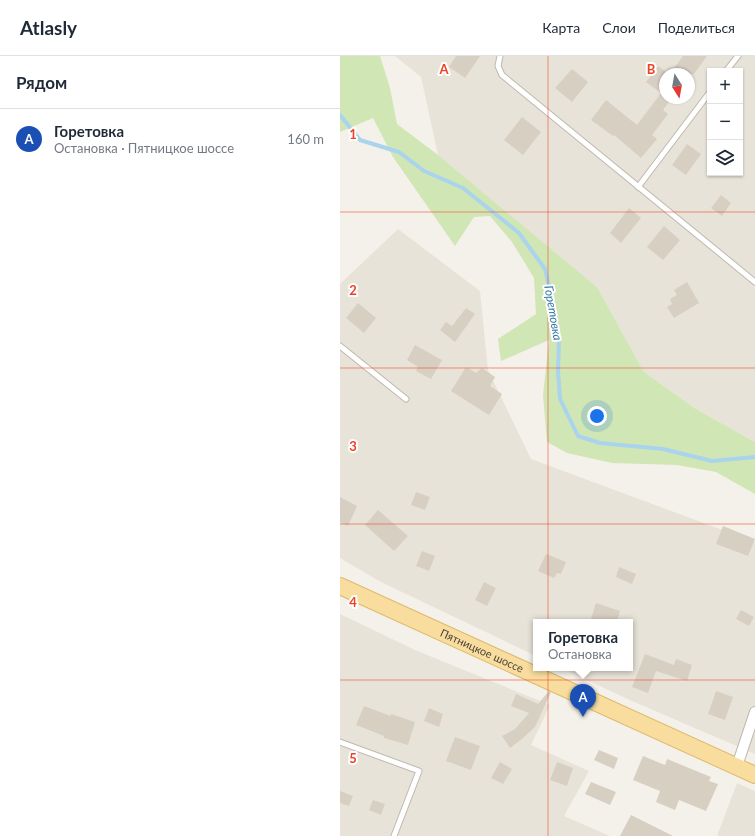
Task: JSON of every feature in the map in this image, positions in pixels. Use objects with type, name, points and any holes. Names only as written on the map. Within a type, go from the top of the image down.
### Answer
[{"type":"main road","name":"Пятницкое шоссе","points":[[340,586],[755,775]]},
{"type":"street","points":[[737,766],[755,712]]},
{"type":"lane","points":[[500,56],[498,66],[502,75],[755,282]]},
{"type":"lane","points":[[728,68],[738,56]]},
{"type":"lane","points":[[638,187],[707,96]]},
{"type":"lane","points":[[340,346],[406,399]]},
{"type":"lane","points":[[340,742],[419,771],[394,836]]},
{"type":"shaded area","points":[[395,56],[755,56],[755,442],[696,409],[644,372],[597,287],[438,155],[421,77]]},
{"type":"shaded area","points":[[398,229],[480,291],[488,370],[531,459],[755,542],[755,754],[632,701],[567,671],[633,671],[633,619],[533,619],[533,655],[381,582],[340,558],[340,284]]},
{"type":"shaded area","points":[[340,614],[415,650],[550,705],[531,745],[589,771],[564,816],[610,836],[340,836]]},
{"type":"shaded area","points":[[737,783],[755,791],[755,836],[717,836]]},
{"type":"green space","points":[[340,56],[380,56],[390,88],[397,124],[438,155],[597,287],[644,372],[696,409],[755,442],[755,494],[716,472],[677,465],[612,463],[567,453],[547,442],[543,395],[549,340],[501,361],[498,339],[536,314],[534,278],[512,242],[490,216],[474,217],[455,246],[393,157],[373,118],[340,132]]},
{"type":"building","points":[[456,56],[480,56],[465,78],[449,67]]},
{"type":"building","points":[[683,56],[707,56],[695,73],[695,68],[674,68]]},
{"type":"building","points":[[658,66],[661,68],[659,68],[659,92],[646,82]]},
{"type":"building","points":[[572,69],[588,82],[572,102],[555,88]]},
{"type":"building","points":[[659,96],[659,104],[668,104],[663,110],[668,114],[652,135],[657,139],[641,158],[614,135],[613,136],[591,120],[606,100],[637,125]]},
{"type":"building","points":[[522,117],[541,132],[523,155],[504,140]]},
{"type":"building","points":[[687,144],[701,154],[686,175],[672,165]]},
{"type":"building","points":[[721,195],[731,203],[722,216],[711,208]]},
{"type":"building","points":[[629,208],[641,218],[621,243],[610,233]]},
{"type":"building","points":[[664,226],[680,240],[663,260],[647,247]]},
{"type":"building","points":[[687,282],[699,303],[674,318],[667,307],[672,304],[670,299],[677,295],[674,290]]},
{"type":"building","points":[[358,303],[376,318],[364,333],[346,318]]},
{"type":"building","points":[[466,308],[475,314],[455,342],[440,330],[446,322],[452,326]]},
{"type":"building","points":[[415,345],[442,360],[431,379],[416,371],[418,367],[407,360]]},
{"type":"building","points":[[466,367],[476,373],[482,368],[495,377],[490,386],[502,394],[489,415],[451,391]]},
{"type":"building","points":[[416,492],[430,497],[425,510],[411,505]]},
{"type":"building","points":[[340,497],[357,506],[348,526],[340,522]]},
{"type":"building","points":[[378,510],[408,536],[394,551],[365,525]]},
{"type":"building","points":[[723,526],[755,539],[748,556],[716,544]]},
{"type":"building","points":[[422,551],[435,556],[429,571],[416,566]]},
{"type":"building","points":[[546,554],[566,562],[561,574],[557,573],[554,578],[538,571]]},
{"type":"building","points":[[619,567],[636,574],[632,584],[616,577]]},
{"type":"building","points":[[484,582],[496,588],[487,606],[475,600]]},
{"type":"building","points":[[596,603],[620,611],[618,619],[591,619]]},
{"type":"building","points":[[741,610],[754,617],[749,626],[736,619]]},
{"type":"building","points":[[645,654],[674,665],[676,659],[692,665],[687,681],[656,671],[648,693],[632,687]]},
{"type":"building","points":[[549,691],[551,692],[535,727],[510,748],[502,736],[515,729],[529,713],[511,706],[516,694],[538,704]]},
{"type":"building","points":[[716,691],[733,697],[725,720],[708,714]]},
{"type":"building","points":[[364,706],[391,716],[391,714],[415,722],[408,745],[384,738],[384,736],[356,725]]},
{"type":"building","points":[[429,708],[443,714],[439,727],[424,721]]},
{"type":"building","points":[[455,737],[480,746],[471,770],[446,761]]},
{"type":"building","points":[[599,750],[618,758],[614,769],[594,760]]},
{"type":"building","points":[[643,756],[665,765],[667,759],[711,777],[709,781],[718,784],[706,811],[679,800],[675,810],[656,802],[660,791],[633,780]]},
{"type":"building","points":[[500,762],[512,769],[503,784],[491,778]]},
{"type":"building","points":[[557,762],[573,768],[567,786],[550,780]]},
{"type":"building","points":[[591,782],[616,792],[610,805],[585,794]]},
{"type":"building","points":[[340,791],[353,796],[349,806],[340,803]]},
{"type":"building","points":[[373,800],[385,804],[381,815],[369,810]]},
{"type":"building","points":[[631,815],[673,836],[620,836]]},
{"type":"waterway","name":"Горетовка","points":[[340,115],[360,140],[399,152],[424,171],[463,188],[519,233],[545,269],[554,307],[559,342],[558,371],[560,399],[578,436],[600,443],[663,449],[712,461],[755,457]]},
{"type":"place","name":"Горетовка","points":[[583,717]]}]
